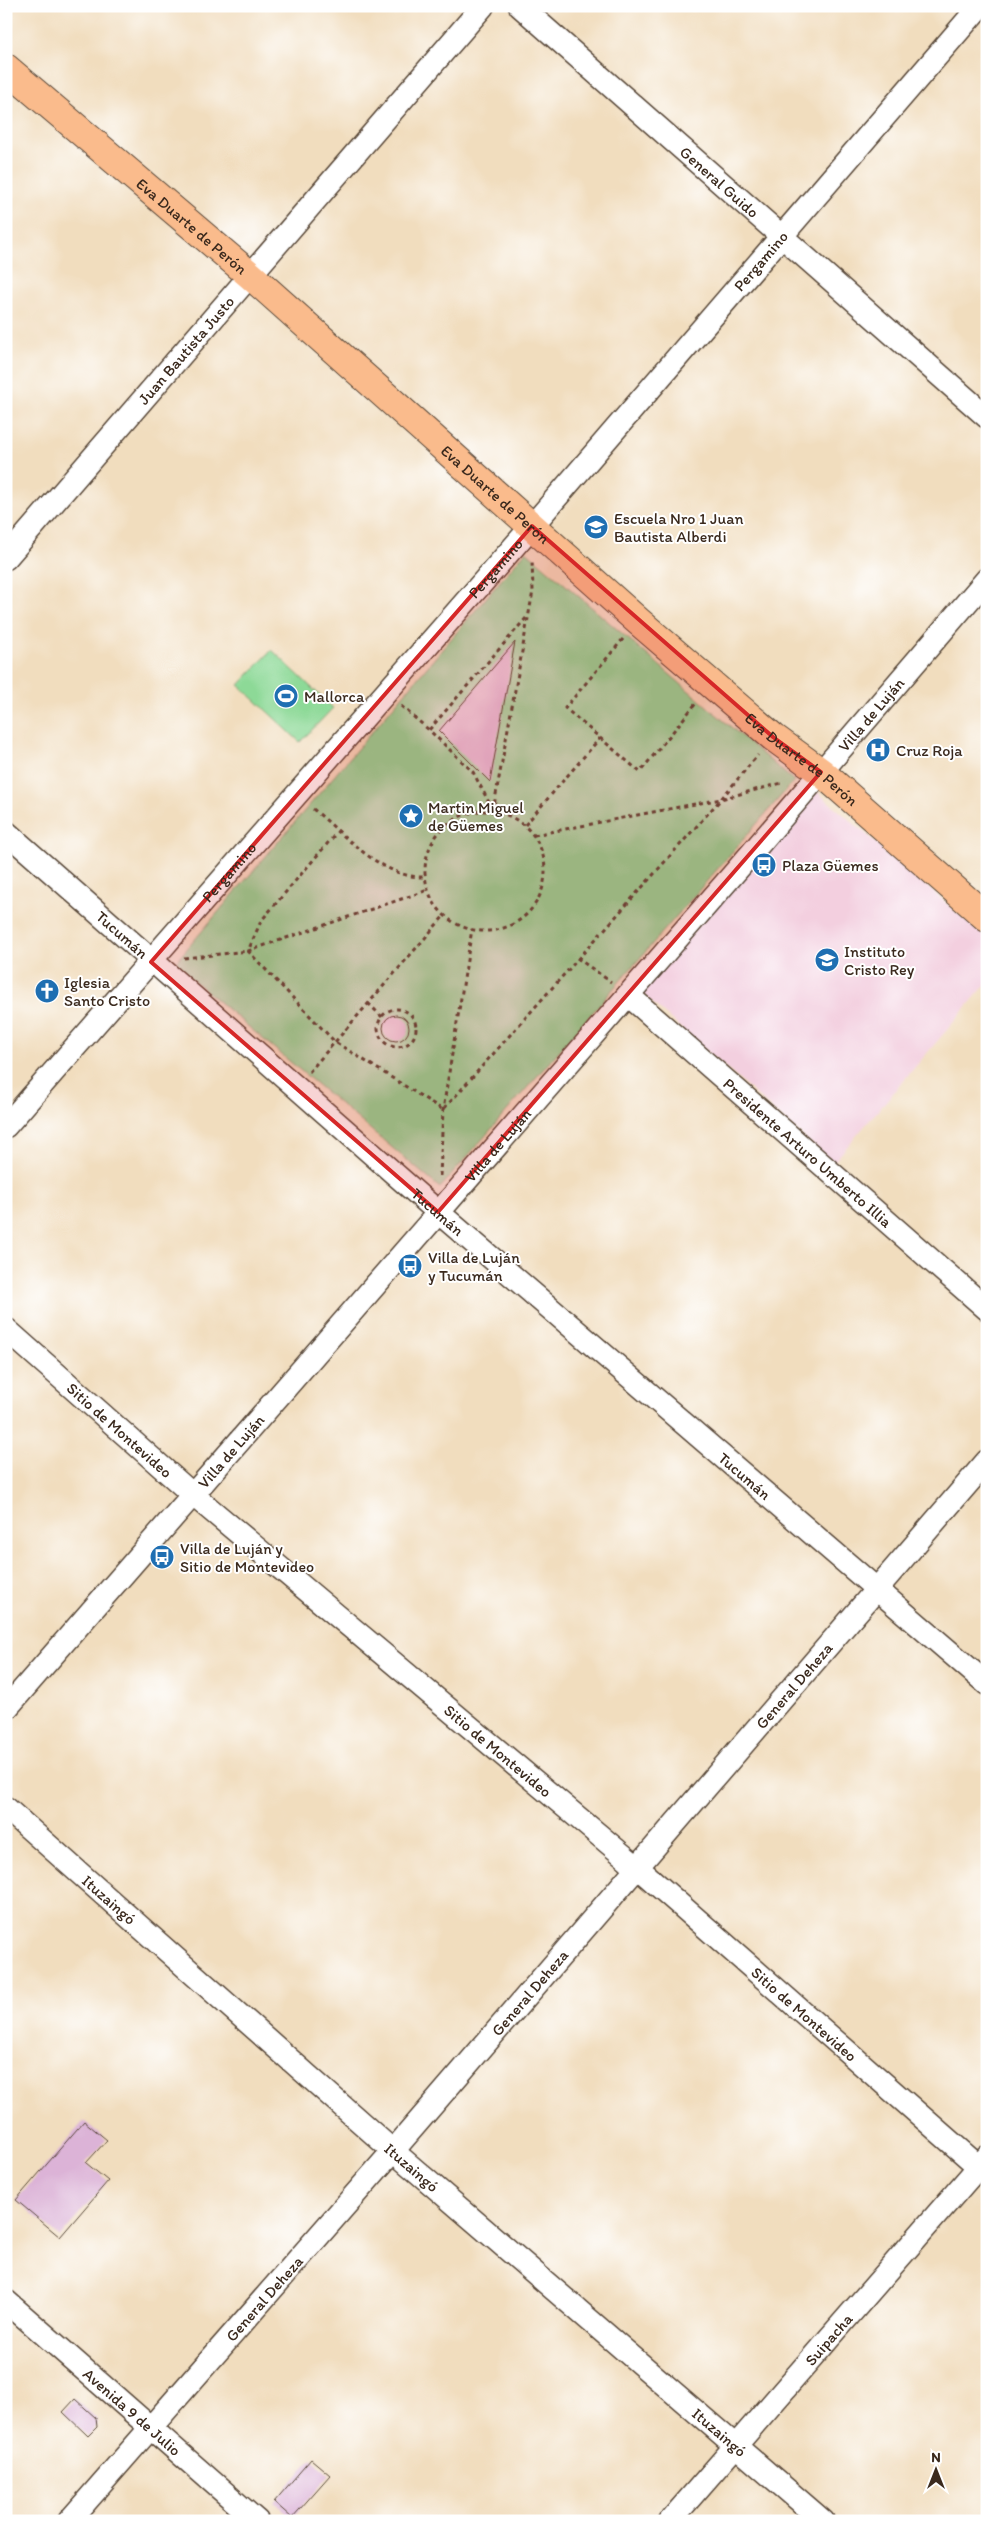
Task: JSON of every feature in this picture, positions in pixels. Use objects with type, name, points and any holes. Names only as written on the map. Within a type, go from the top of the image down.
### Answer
[{"type":"main road","name":"Eva Duarte de Perón","points":[[6,68],[250,276],[638,621],[773,737],[821,772],[987,918]]},
{"type":"street","name":"Juan Bautista Justo","points":[[6,558],[483,6]]},
{"type":"street","name":"General Guido","points":[[520,6],[987,417]]},
{"type":"street","name":"Pergamino","points":[[6,1126],[386,694],[980,6]]},
{"type":"street","name":"Villa de Luján","points":[[6,1709],[628,995],[987,579]]},
{"type":"street","name":"Tucumán","points":[[6,832],[151,962],[438,1212],[987,1684]]},
{"type":"street","name":"Presidente Arturo Umberto Illia","points":[[628,995],[987,1309]]},
{"type":"street","name":"Sitio de Montevideo","points":[[6,1329],[192,1494],[637,1867],[984,2166]]},
{"type":"street","name":"General Deheza","points":[[69,2521],[393,2151],[987,1461]]},
{"type":"street","name":"Ituzaingó","points":[[6,1808],[393,2151],[823,2521]]},
{"type":"street","name":"Suipacha","points":[[670,2521],[984,2166]]},
{"type":"street","name":"Avenida 9 de Julio","points":[[6,2301],[258,2521]]},
{"type":"path","points":[[493,811],[533,591],[532,526]]},
{"type":"path","points":[[429,730],[528,615]]},
{"type":"path","points":[[638,621],[565,708],[640,772],[713,684]]},
{"type":"path","points":[[386,694],[429,730],[472,772],[493,811]]},
{"type":"path","points":[[443,1110],[721,799],[773,737]]},
{"type":"path","points":[[525,825],[600,738]]},
{"type":"path","points":[[534,835],[721,799],[784,782]]},
{"type":"path","points":[[297,796],[383,867],[405,876],[425,877]]},
{"type":"path","points":[[475,811],[493,811],[504,814],[525,825],[534,835],[542,851],[545,869],[543,887],[536,904],[524,917],[508,926],[490,931],[472,929],[457,924],[444,916],[434,904],[425,877],[426,859],[432,842],[443,828],[457,817],[475,811]]},
{"type":"path","points":[[248,951],[262,921],[339,830]]},
{"type":"path","points":[[151,962],[248,951],[428,890]]},
{"type":"path","points":[[295,1087],[444,916]]},
{"type":"path","points":[[438,1212],[443,1110],[472,929]]},
{"type":"path","points":[[248,951],[335,1042],[443,1110]]},
{"type":"path","points":[[577,958],[628,995]]},
{"type":"path","points":[[368,1003],[382,1017]]},
{"type":"path","points":[[398,1009],[410,1014],[416,1025],[416,1031],[411,1042],[399,1047],[387,1044],[378,1029],[382,1017],[386,1013],[398,1009]]},
{"type":"highlighted area","points":[[532,526],[773,737],[821,772],[438,1212],[151,962]]},
{"type":"shaded area","name":"Instituto Cristo Rey","points":[[815,790],[987,938],[987,983],[833,1163],[640,992]]},
{"type":"green space","points":[[526,551],[794,781],[440,1188],[174,964]]},
{"type":"green space","name":"Mallorca","points":[[272,650],[333,708],[300,742],[239,685]]},
{"type":"building","points":[[515,642],[490,782],[439,731]]},
{"type":"building","points":[[396,1015],[405,1019],[409,1028],[405,1037],[396,1041],[387,1037],[383,1028],[387,1019]]},
{"type":"building","points":[[84,2121],[107,2140],[86,2163],[108,2181],[60,2237],[16,2200]]},
{"type":"building","points":[[75,2399],[96,2418],[97,2427],[88,2436],[63,2412]]},
{"type":"building","points":[[311,2459],[330,2475],[292,2518],[274,2502]]},
{"type":"place","name":"Escuela Nro 1 Juan Bautista Alberdi","points":[[596,527]]},
{"type":"place","name":"Mallorca","points":[[286,696]]},
{"type":"place","name":"Cruz Roja","points":[[878,750]]},
{"type":"place","name":"Martin Miguel de Güemes","points":[[411,816]]},
{"type":"place","name":"Plaza Güemes","points":[[764,865]]},
{"type":"place","name":"Instituto Cristo Rey","points":[[827,960]]},
{"type":"place","name":"Iglesia Santo Cristo","points":[[47,991]]},
{"type":"place","name":"Villa de Luján y Tucumán","points":[[410,1266]]},
{"type":"place","name":"Villa de Luján y Sitio de Montevideo","points":[[162,1557]]}]
